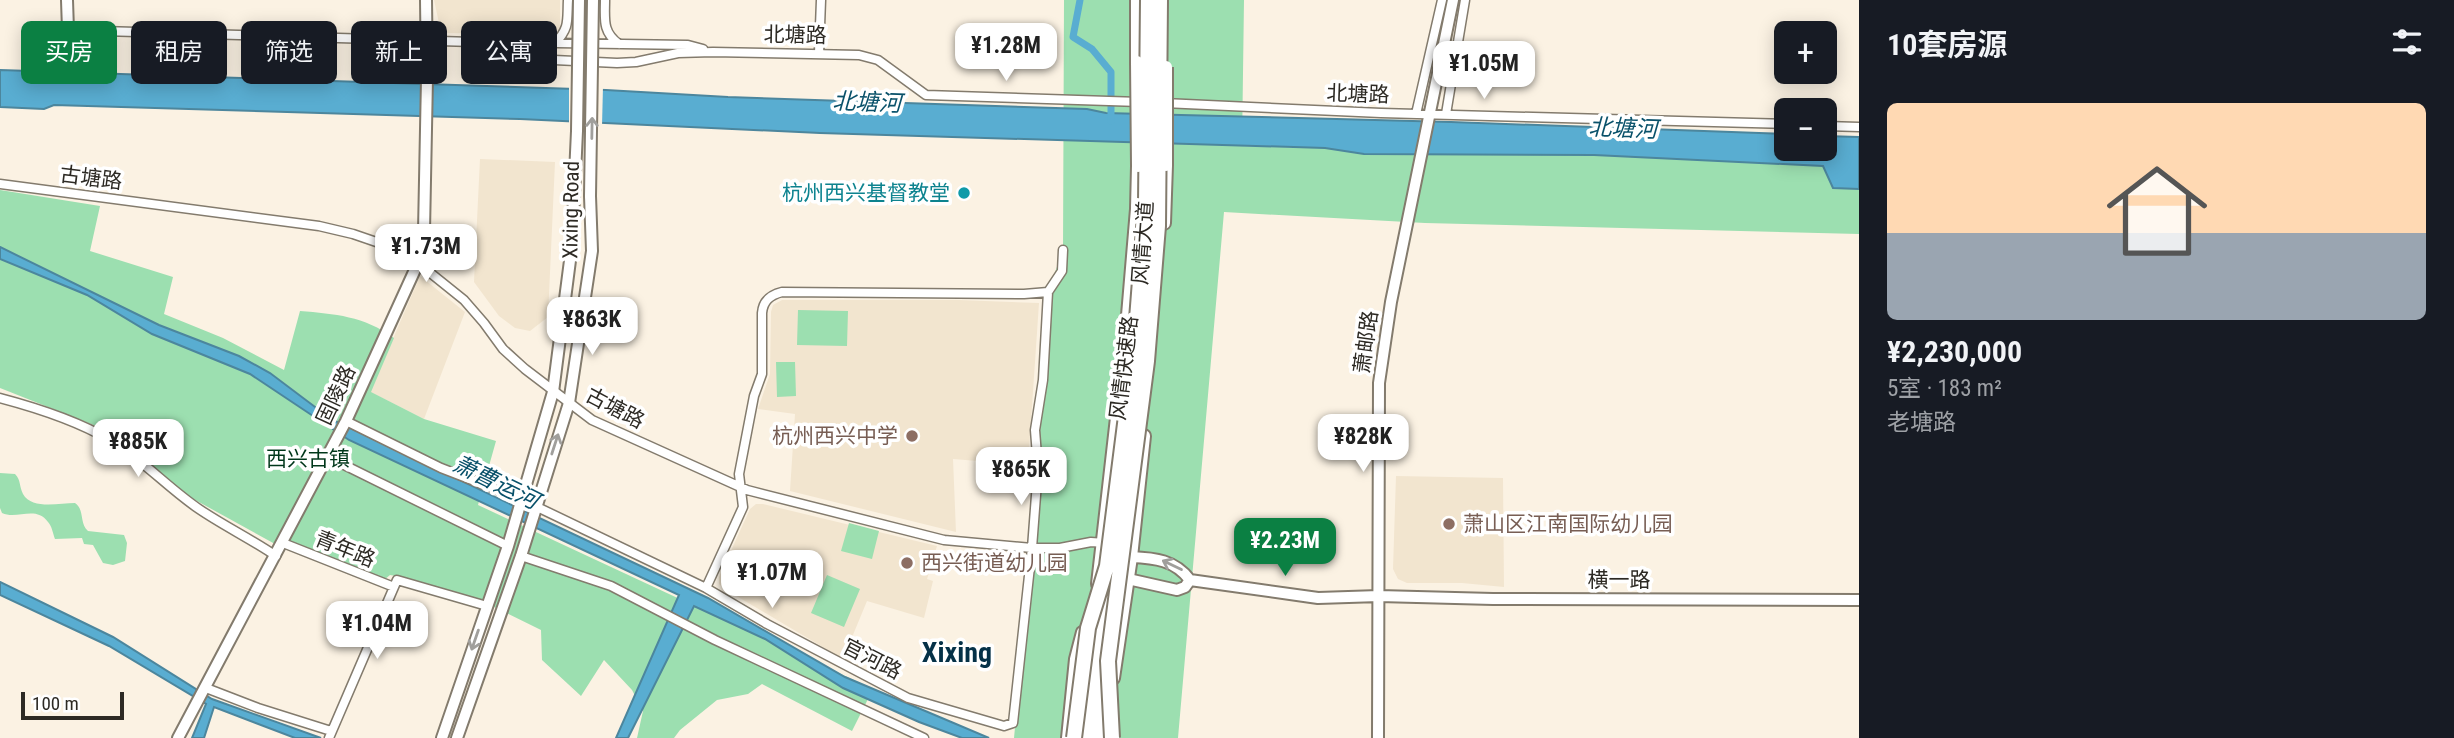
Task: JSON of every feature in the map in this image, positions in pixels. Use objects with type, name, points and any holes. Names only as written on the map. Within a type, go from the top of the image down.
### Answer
[{"type":"highway","name":"风情快速路","points":[[1088,738],[1103,563],[1128,409],[1143,243],[1146,203],[1147,0]]},
{"type":"highway","name":"风情快速路","points":[[1100,738],[1153,297],[1158,226],[1160,0]]},
{"type":"highway","points":[[1074,738],[1088,628],[1103,563]]},
{"type":"highway","points":[[1108,662],[1110,738]]},
{"type":"main road","points":[[67,0],[68,21]]},
{"type":"main road","points":[[426,0],[427,21]]},
{"type":"main road","name":"Xixing Road","points":[[442,738],[508,546],[552,392],[572,245],[579,0]]},
{"type":"main road","name":"Xixing Road","points":[[457,738],[521,556],[569,403],[592,251],[590,196],[593,0]]},
{"type":"main road","name":"风情大道","points":[[1080,738],[1103,563],[1102,542],[1126,339],[1137,209],[1137,0]]},
{"type":"main road","name":"风情大道","points":[[1110,738],[1112,683],[1131,557],[1160,292],[1166,165],[1167,0]]},
{"type":"main road","name":"萧邮路","points":[[1378,738],[1379,383],[1408,215],[1453,0]]},
{"type":"main road","name":"固陵路","points":[[178,738],[328,457],[418,263],[424,231],[427,84]]},
{"type":"main road","points":[[1128,579],[1177,590],[1185,587],[1191,580],[1171,563],[1157,558],[1131,557]]},
{"type":"main road","points":[[1067,738],[1075,659],[1103,563]]},
{"type":"main road","name":"横一路","points":[[1191,580],[1318,598],[1379,596],[1859,600]]},
{"type":"street","points":[[557,41],[565,33],[568,0]]},
{"type":"street","points":[[605,0],[605,28],[610,37],[619,44]]},
{"type":"street","points":[[819,53],[821,0]]},
{"type":"street","points":[[1416,114],[1442,0]]},
{"type":"street","points":[[1446,114],[1465,0]]},
{"type":"street","name":"北塘路","points":[[117,31],[351,38]]},
{"type":"street","name":"北塘路","points":[[557,43],[688,45],[713,52]]},
{"type":"street","name":"北塘路","points":[[557,60],[617,63],[678,53],[713,52],[859,55],[878,60],[926,95],[1416,114],[1774,124]]},
{"type":"street","points":[[1837,126],[1859,127]]},
{"type":"street","name":"古塘路","points":[[0,184],[319,226],[353,234],[388,246],[418,263],[464,300],[503,349],[552,392],[592,420],[747,490],[944,540],[1032,548],[1060,548],[1102,542]]},
{"type":"street","points":[[1032,548],[1038,469],[1035,430],[1043,380],[1048,292],[1062,271],[1063,250]]},
{"type":"street","points":[[706,588],[743,507],[738,474],[754,396],[762,374],[763,306],[774,294],[1048,292]]},
{"type":"street","points":[[0,398],[70,421],[111,440],[199,509],[251,538],[276,556]]},
{"type":"street","points":[[345,422],[441,468],[521,500]]},
{"type":"street","points":[[328,457],[508,546]]},
{"type":"street","name":"官河路","points":[[535,507],[706,588],[767,624],[908,698],[1004,726],[1013,723],[1032,548]]},
{"type":"street","points":[[1102,542],[1121,547],[1131,557]]},
{"type":"street","name":"青年路","points":[[283,543],[396,584],[487,606]]},
{"type":"street","points":[[521,556],[611,586],[715,640],[924,738]]},
{"type":"street","points":[[206,688],[330,734],[396,584]]},
{"type":"shaded area","points":[[434,0],[560,0],[560,28],[557,31],[557,21],[461,21],[461,33],[448,33],[447,21],[439,21]]},
{"type":"shaded area","points":[[480,159],[555,162],[548,317],[530,331],[515,328],[499,316],[474,282]]},
{"type":"shaded area","points":[[420,276],[465,312],[424,419],[370,392]]},
{"type":"shaded area","name":"杭州西兴中学","points":[[782,300],[1039,303],[1028,465],[953,459],[956,532],[790,491],[795,414],[758,409],[770,374],[771,312],[773,305]]},
{"type":"shaded area","name":"萧山区江南国际幼儿园","points":[[1396,476],[1503,478],[1504,587],[1462,583],[1407,583],[1398,579],[1393,569]]},
{"type":"shaded area","points":[[756,504],[937,546],[927,579],[933,581],[924,618],[867,601],[843,659],[723,588],[719,584],[719,577],[750,509]]},
{"type":"green space","points":[[1064,0],[1244,0],[1242,146],[1325,148],[1364,154],[1594,155],[1823,166],[1833,188],[1859,189],[1859,234],[1425,223],[1224,212],[1178,738],[1014,738],[1032,548],[1035,430],[1048,292],[1063,250]]},
{"type":"green space","name":"西兴古镇","points":[[0,190],[100,206],[90,251],[173,277],[164,314],[223,338],[284,370],[300,311],[349,317],[383,331],[394,338],[371,392],[424,419],[496,441],[478,505],[873,689],[852,731],[762,684],[748,694],[717,700],[674,738],[637,738],[643,711],[632,690],[604,660],[581,696],[542,660],[541,630],[478,599],[396,576],[390,575],[384,580],[275,544],[168,485],[106,430],[0,388]]},
{"type":"green space","points":[[798,310],[848,311],[847,346],[797,345]]},
{"type":"green space","points":[[776,362],[795,362],[796,396],[777,397]]},
{"type":"green space","points":[[0,473],[15,474],[23,494],[33,502],[46,505],[75,503],[88,531],[124,535],[127,543],[125,561],[113,565],[103,563],[93,545],[84,544],[82,538],[55,539],[49,524],[38,514],[2,513]]},
{"type":"green space","points":[[849,523],[879,531],[872,559],[841,551]]},
{"type":"green space","points":[[827,575],[860,589],[844,627],[811,613]]},
{"type":"water","name":"北塘河","points":[[0,70],[21,71],[21,84],[117,84],[117,74],[131,74],[131,84],[227,84],[227,77],[241,78],[241,84],[337,84],[337,81],[351,82],[351,84],[606,90],[728,97],[1087,109],[1106,113],[1774,134],[1774,161],[1837,161],[1837,136],[1859,137],[1859,189],[1833,188],[1823,166],[1594,155],[1364,154],[1325,148],[820,133],[520,119],[54,105],[44,109],[0,107]]},
{"type":"water","points":[[0,247],[159,325],[239,356],[270,373],[331,419],[708,598],[845,677],[989,738],[962,738],[843,688],[765,639],[694,606],[628,738],[616,738],[679,595],[349,440],[250,374],[152,334],[87,295],[0,259]]},
{"type":"water","points":[[0,582],[113,637],[212,699],[321,738],[295,738],[214,707],[204,738],[192,738],[206,704],[109,646],[0,595]]},
{"type":"pier","points":[[569,85],[603,86],[602,126],[569,124]]},
{"type":"waterway","points":[[1080,0],[1073,37],[1092,49],[1111,72],[1111,121]]},
{"type":"place","name":"杭州西兴基督教堂","points":[[964,193]]},
{"type":"place","name":"杭州西兴中学","points":[[912,436]]},
{"type":"place","name":"萧山区江南国际幼儿园","points":[[1449,524]]},
{"type":"place","name":"西兴街道幼儿园","points":[[907,563]]},
{"type":"district","name":"Xixing","points":[[957,652]]},
{"type":"water label","name":"萧曹运河","points":[[496,482]]}]
